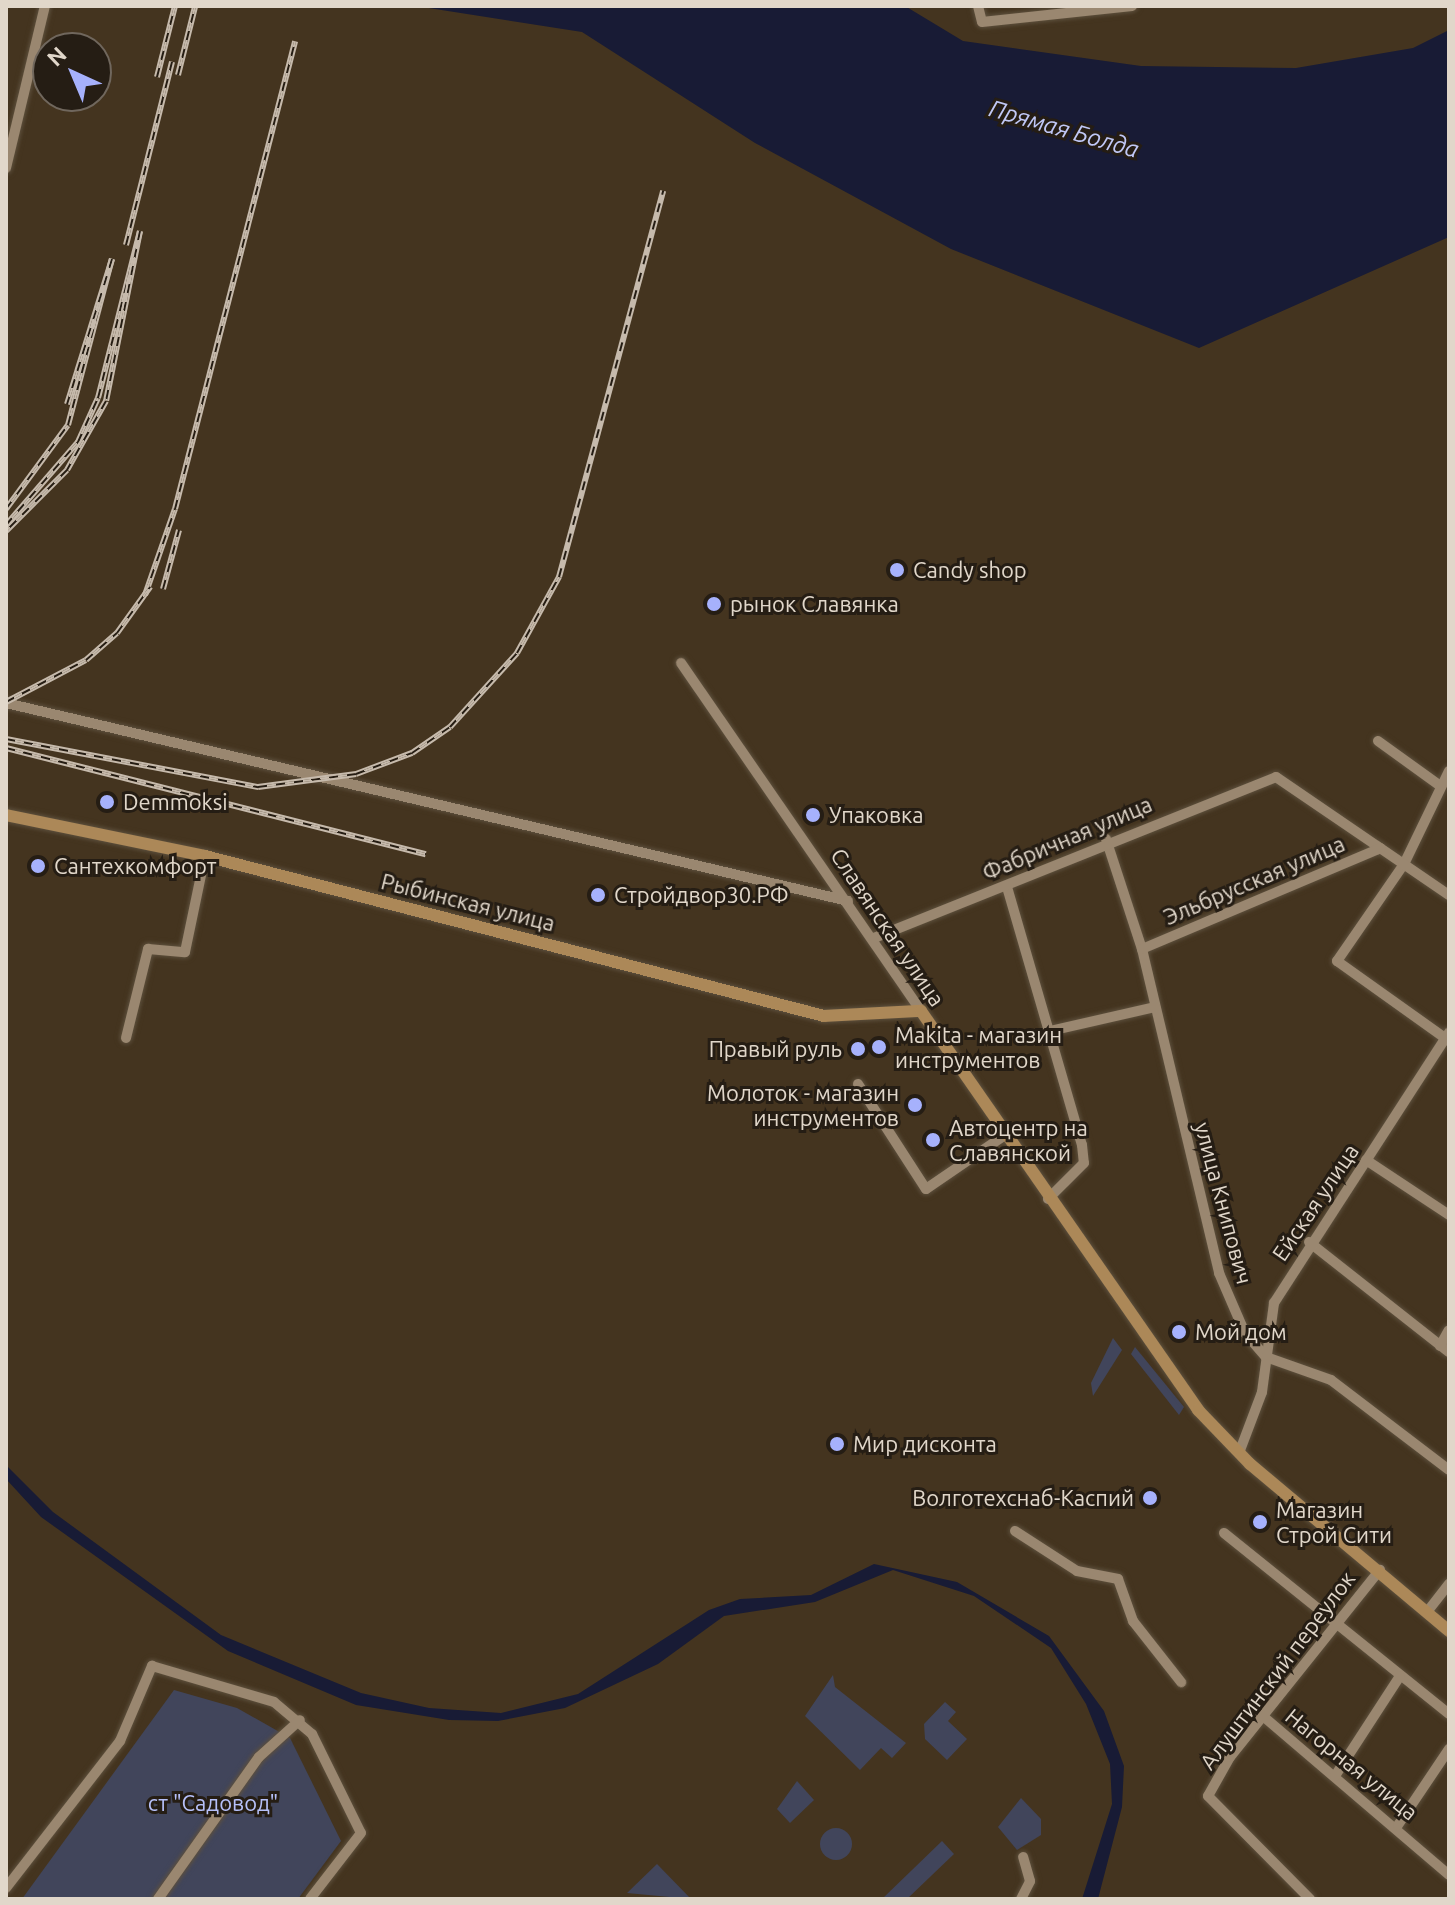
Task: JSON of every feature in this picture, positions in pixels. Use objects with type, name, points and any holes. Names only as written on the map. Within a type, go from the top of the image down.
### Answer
[{"type":"main road","name":"Рыбинская улица","points":[[6,815],[205,856],[824,1016],[921,1011]]},
{"type":"main road","name":"Славянская улица","points":[[921,1011],[1048,1199],[1198,1410],[1239,1453],[1449,1631]]},
{"type":"street","points":[[6,168],[45,6]]},
{"type":"street","points":[[978,6],[982,22],[1132,6]]},
{"type":"street","name":"Славянская улица","points":[[681,663],[874,938],[921,1011]]},
{"type":"street","points":[[6,703],[848,901]]},
{"type":"street","points":[[1378,741],[1439,785]]},
{"type":"street","points":[[1448,1038],[1337,961],[1404,864],[1439,785],[1449,771]]},
{"type":"street","name":"Фабричная улица","points":[[874,938],[1007,887],[1106,839],[1276,777],[1381,848]]},
{"type":"street","name":"улица Книпович","points":[[1106,839],[1142,949],[1219,1273],[1245,1333],[1266,1357]]},
{"type":"street","points":[[1381,848],[1449,895]]},
{"type":"street","name":"Эльбрусская улица","points":[[1142,949],[1381,848]]},
{"type":"street","points":[[126,1038],[148,949],[185,952],[205,856]]},
{"type":"street","points":[[1007,887],[1050,1031],[1084,1163],[1048,1199]]},
{"type":"street","points":[[1050,1031],[1155,1007]]},
{"type":"street","name":"Ейская улица","points":[[1239,1453],[1256,1417],[1274,1303],[1309,1242],[1448,1038]]},
{"type":"street","points":[[858,1084],[926,1189],[1005,1135]]},
{"type":"street","points":[[1366,1160],[1449,1215]]},
{"type":"street","points":[[1309,1242],[1445,1349],[1449,1330]]},
{"type":"street","points":[[1266,1357],[1331,1380],[1449,1470]]},
{"type":"street","points":[[1015,1531],[1077,1571],[1118,1579],[1133,1621],[1181,1682]]},
{"type":"street","points":[[1224,1533],[1449,1714]]},
{"type":"street","name":"Алуштинский переулок","points":[[1310,1899],[1208,1796],[1264,1717],[1380,1570]]},
{"type":"street","points":[[1427,1612],[1449,1584]]},
{"type":"street","points":[[6,1888],[120,1741],[152,1666],[274,1702],[300,1720],[361,1833],[310,1899]]},
{"type":"street","points":[[1335,1776],[1400,1676]]},
{"type":"street","name":"Нагорная улица","points":[[1264,1717],[1398,1825],[1449,1875]]},
{"type":"street","points":[[158,1899],[259,1757],[300,1720]]},
{"type":"street","points":[[1398,1825],[1449,1749]]},
{"type":"street","points":[[1021,1899],[1030,1881],[1023,1857]]},
{"type":"green space","points":[[1113,1338],[1122,1350],[1093,1396],[1091,1383]]},
{"type":"green space","points":[[1135,1347],[1184,1407],[1179,1415],[1131,1354]]},
{"type":"green space","points":[[833,1675],[835,1687],[906,1743],[892,1758],[881,1748],[860,1770],[805,1716]]},
{"type":"green space","name":"ст \"Садовод\"","points":[[174,1690],[237,1708],[290,1738],[341,1841],[298,1899],[22,1899]]},
{"type":"green space","points":[[945,1702],[956,1712],[948,1721],[967,1739],[947,1760],[925,1739],[924,1724]]},
{"type":"green space","points":[[797,1781],[814,1800],[790,1823],[777,1809]]},
{"type":"green space","points":[[1021,1798],[1041,1819],[1041,1835],[1017,1850],[998,1827]]},
{"type":"green space","points":[[836,1828],[847,1833],[852,1844],[847,1855],[836,1860],[825,1855],[820,1844],[825,1833]]},
{"type":"green space","points":[[942,1841],[954,1854],[907,1899],[882,1899]]},
{"type":"green space","points":[[657,1864],[691,1899],[627,1893]]},
{"type":"water","name":"Прямая Болда","points":[[416,6],[905,6],[963,41],[1141,66],[1296,68],[1413,48],[1449,30],[1449,237],[1199,348],[951,249],[755,143],[582,32]]},
{"type":"water","points":[[6,1465],[53,1512],[221,1635],[361,1693],[429,1708],[501,1713],[578,1694],[709,1610],[740,1599],[811,1595],[874,1564],[957,1582],[1049,1636],[1104,1711],[1124,1766],[1122,1807],[1098,1899],[1082,1899],[1112,1804],[1110,1764],[1086,1704],[1051,1648],[974,1596],[893,1570],[815,1602],[724,1616],[658,1664],[565,1708],[498,1721],[449,1720],[356,1705],[228,1651],[41,1517],[6,1479]]},
{"type":"railway","points":[[157,77],[175,6]]},
{"type":"railway","points":[[178,75],[195,7]]},
{"type":"railway","points":[[145,595],[175,509],[295,41]]},
{"type":"railway","points":[[126,245],[172,62]]},
{"type":"railway","points":[[6,739],[258,787],[356,774],[412,753],[450,727],[517,653],[559,577],[663,191]]},
{"type":"railway","points":[[6,525],[78,442],[98,398],[140,231],[106,401],[67,470],[6,531]]},
{"type":"railway","points":[[6,509],[68,425],[112,259],[67,404]]},
{"type":"railway","points":[[163,589],[179,530]]},
{"type":"railway","points":[[6,702],[86,660],[117,633],[150,587]]},
{"type":"railway","points":[[6,748],[426,854]]},
{"type":"place","name":"Candy shop","points":[[897,570]]},
{"type":"place","name":"рынок Славянка","points":[[714,604]]},
{"type":"place","name":"Demmoksi","points":[[107,802]]},
{"type":"place","name":"Упаковка","points":[[813,815]]},
{"type":"place","name":"Сантехкомфорт","points":[[38,866]]},
{"type":"place","name":"Стройдвор30.РФ","points":[[598,895]]},
{"type":"place","name":"Makita - магазин инструментов","points":[[879,1047]]},
{"type":"place","name":"Правый руль","points":[[858,1049]]},
{"type":"place","name":"Молоток - магазин инструментов","points":[[915,1105]]},
{"type":"place","name":"Автоцентр на Славянской","points":[[933,1140]]},
{"type":"place","name":"Мой дом","points":[[1179,1332]]},
{"type":"place","name":"Мир дисконта","points":[[837,1444]]},
{"type":"place","name":"Волготехснаб-Каспий","points":[[1150,1498]]},
{"type":"place","name":"Магазин Строй Сити","points":[[1260,1522]]}]
